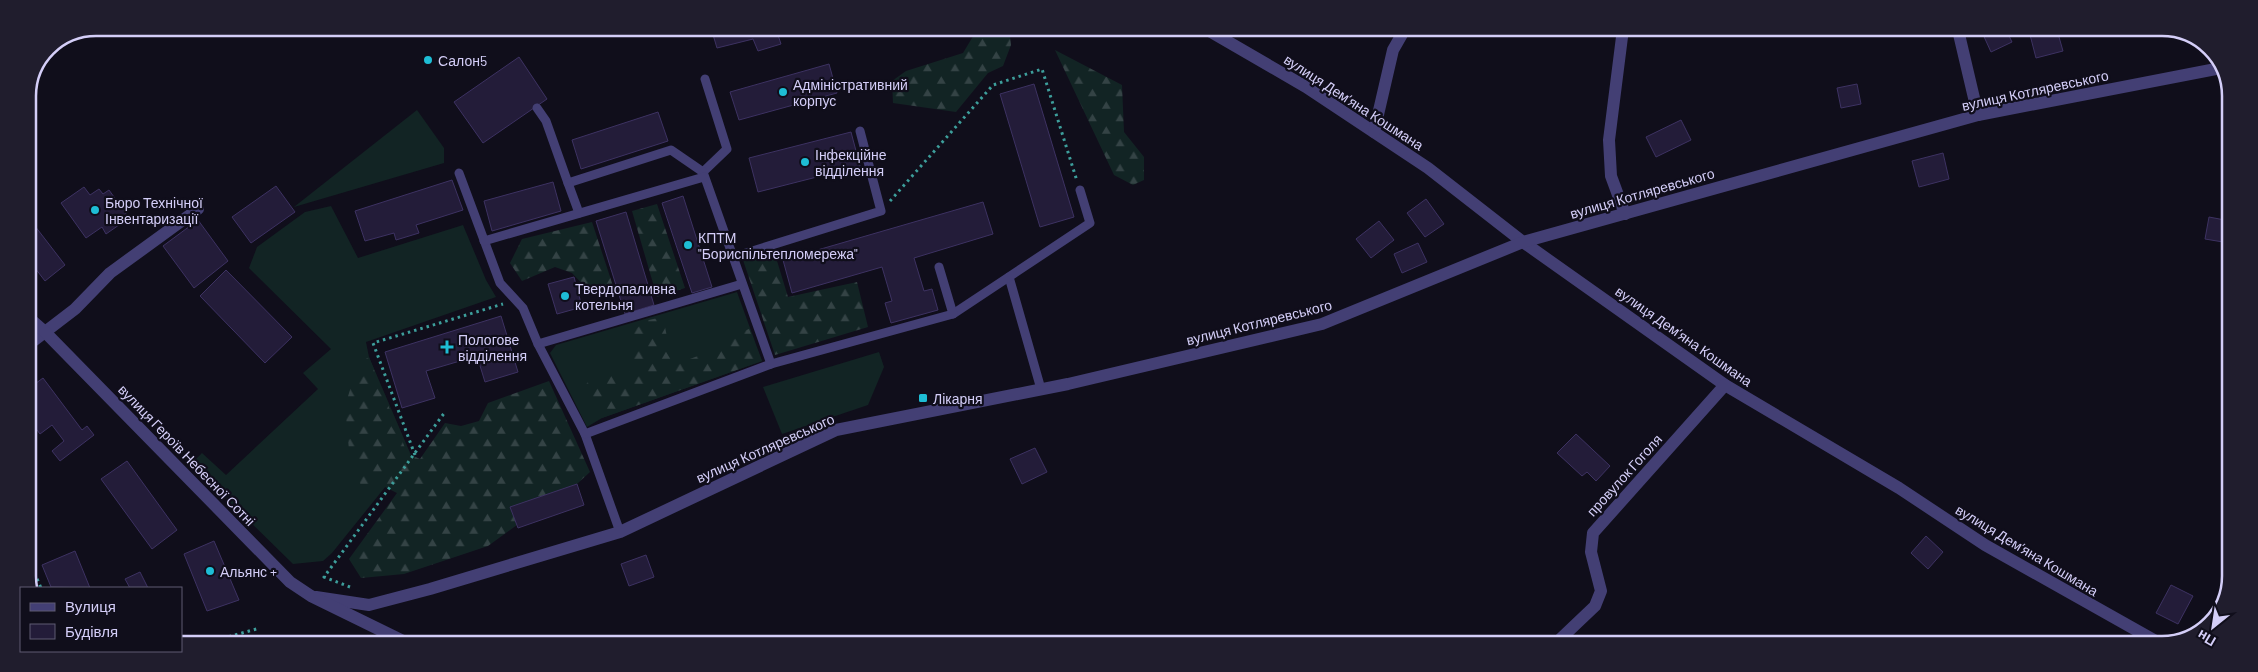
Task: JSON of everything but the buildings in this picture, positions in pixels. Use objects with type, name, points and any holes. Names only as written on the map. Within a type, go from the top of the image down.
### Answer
[{"type":"street","name":"вулиця Демʼяна Кошмана","points":[[1218,36],[1306,87],[1428,168],[1523,242],[1725,385],[1899,488],[1985,545],[2147,636]]},
{"type":"street","points":[[1374,132],[1393,50],[1401,36]]},
{"type":"street","points":[[1622,36],[1609,140],[1611,176],[1625,214]]},
{"type":"street","points":[[1959,36],[1978,115]]},
{"type":"street","name":"вулиця Котляревського","points":[[311,596],[369,605],[430,589],[620,532],[836,430],[1041,390],[1322,324],[1523,242],[1978,115],[2215,69]]},
{"type":"street","points":[[36,338],[75,309],[110,273],[198,209]]},
{"type":"street","name":"вулиця Героїв Небесної Сотні","points":[[36,324],[290,582],[311,596],[393,636]]},
{"type":"street","name":"провулок Гоголя","points":[[1564,636],[1596,606],[1601,591],[1591,552],[1593,533],[1725,385]]},
{"type":"lane","points":[[484,241],[704,175],[727,150],[705,79]]},
{"type":"lane","points":[[537,108],[546,121],[579,214]]},
{"type":"lane","points":[[733,257],[881,211],[860,131]]},
{"type":"lane","points":[[568,183],[671,150],[704,175],[771,364]]},
{"type":"lane","points":[[460,173],[500,283],[523,308],[538,344],[584,434],[620,532]]},
{"type":"lane","points":[[584,434],[771,364],[953,314],[1090,223],[1080,190]]},
{"type":"lane","points":[[939,267],[953,314]]},
{"type":"lane","points":[[1009,277],[1041,390]]},
{"type":"lane","points":[[538,344],[742,284]]},
{"type":"path","points":[[881,211],[993,85],[1042,69],[1080,190]]},
{"type":"path","points":[[414,455],[373,343],[515,300]]},
{"type":"path","points":[[324,577],[445,412]]},
{"type":"path","points":[[231,636],[260,628]]},
{"type":"green space","points":[[973,36],[1010,36],[1011,45],[1003,66],[988,73],[956,112],[893,103],[892,81],[906,71],[963,53]]},
{"type":"green space","points":[[1055,50],[1122,85],[1124,132],[1144,157],[1144,180],[1133,185],[1114,175]]},
{"type":"green space","points":[[417,110],[444,148],[444,163],[294,207]]},
{"type":"green space","points":[[657,204],[685,288],[657,297],[632,211]]},
{"type":"green space","points":[[331,206],[358,258],[463,225],[486,280],[496,297],[366,342],[369,357],[411,455],[332,553],[323,561],[293,564],[191,464],[202,453],[226,475],[318,389],[303,373],[331,349],[249,268],[257,247],[305,212]]},
{"type":"green space","points":[[592,222],[615,292],[588,290],[572,273],[555,267],[522,281],[510,263],[522,239]]},
{"type":"green space","points":[[774,251],[788,297],[857,282],[868,327],[775,355],[743,260]]},
{"type":"green space","points":[[737,292],[762,361],[602,418],[587,427],[550,353],[556,345]]},
{"type":"green space","points":[[663,317],[667,337],[665,350],[674,365],[711,351],[733,335],[749,329],[762,361],[602,418],[583,390],[593,373],[623,374],[634,370],[631,334],[644,321]]},
{"type":"green space","points":[[879,352],[884,367],[868,405],[782,434],[763,387]]},
{"type":"green space","points":[[369,357],[407,453],[420,459],[445,423],[461,426],[479,421],[488,403],[549,381],[590,472],[577,484],[511,507],[517,525],[488,546],[404,574],[361,578],[349,559],[397,493],[377,483],[362,489],[349,450],[345,406],[358,364]]},
{"type":"place","name":"Салон5","points":[[428,60]]},
{"type":"place","name":"Адміністративний корпус","points":[[783,92]]},
{"type":"place","name":"Інфекційне відділення","points":[[805,162]]},
{"type":"place","name":"Бюро Технічної Інвентаризації","points":[[95,210]]},
{"type":"place","name":"КПТМ \"Бориспільтепломережа\"","points":[[688,245]]},
{"type":"place","name":"Твердопаливна котельня","points":[[565,296]]},
{"type":"place","name":"Пологове відділення","points":[[447,347]]},
{"type":"place","name":"Лікарня","points":[[923,398]]},
{"type":"place","name":"Альянс +","points":[[210,571]]}]
